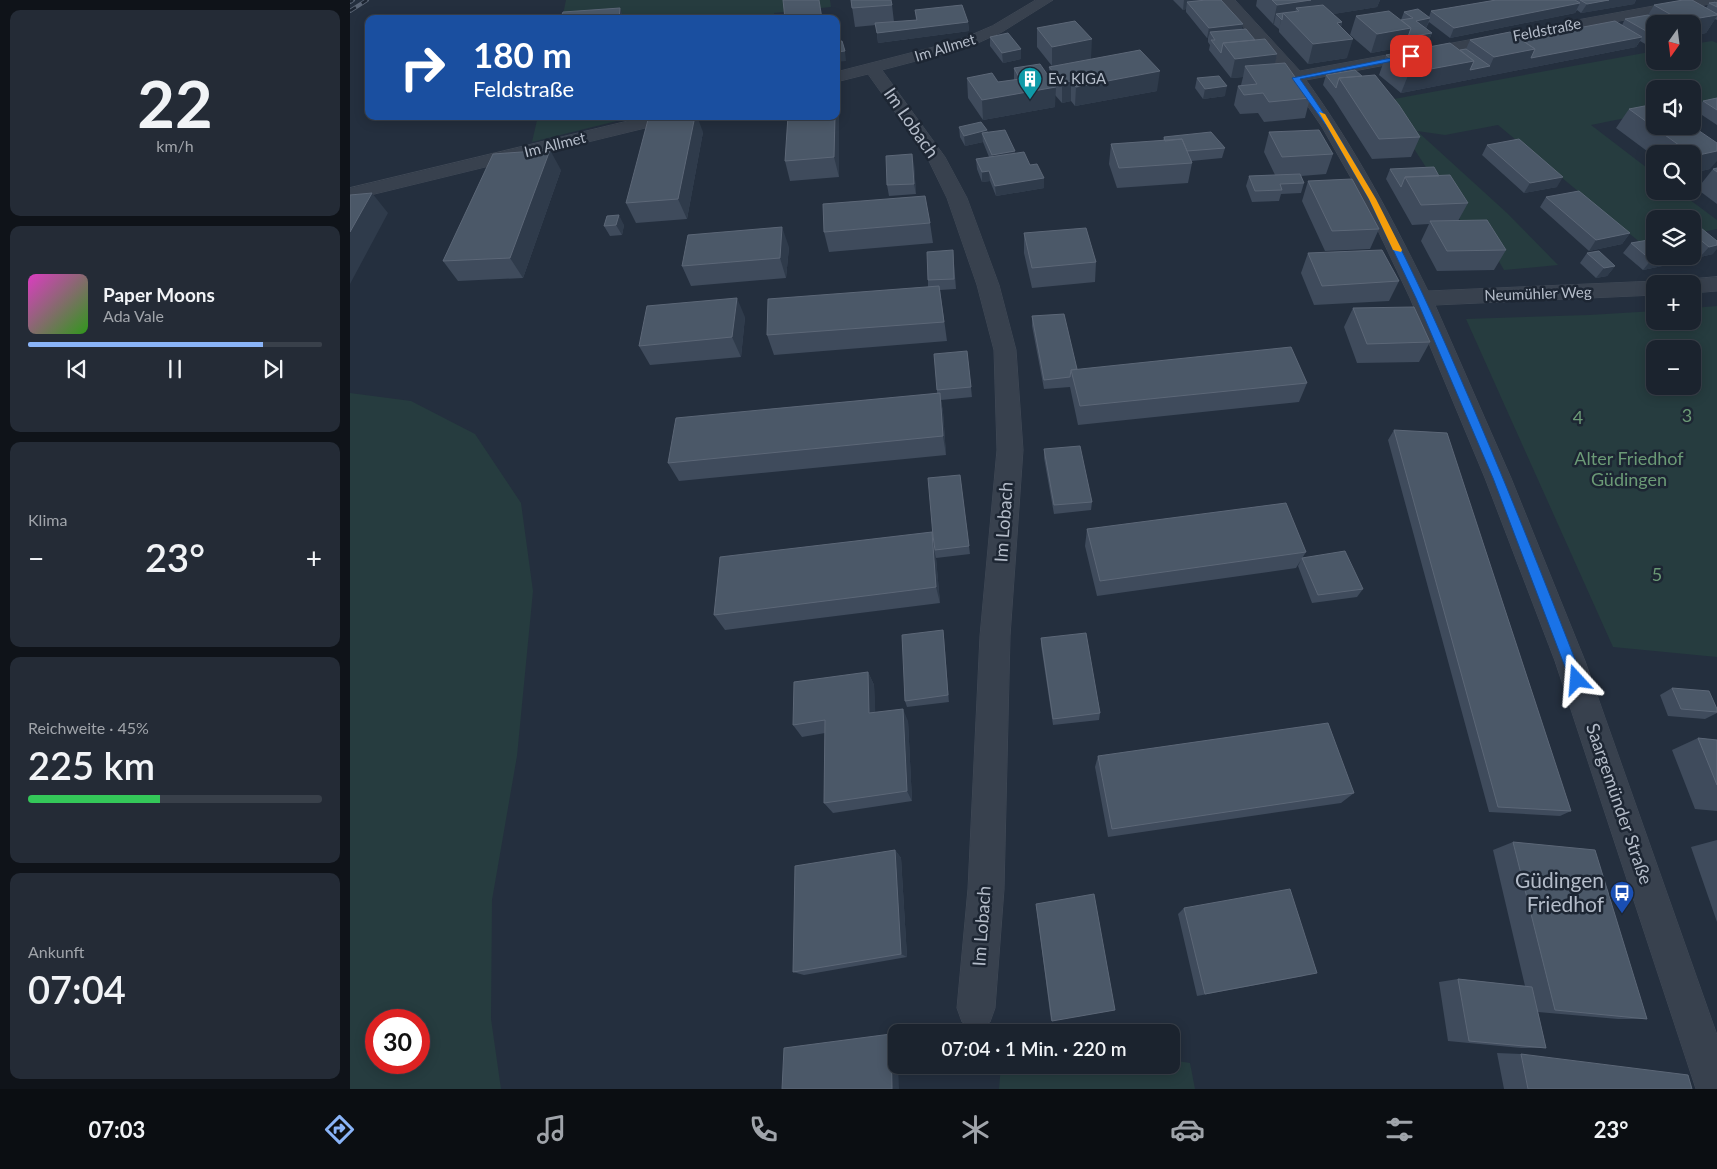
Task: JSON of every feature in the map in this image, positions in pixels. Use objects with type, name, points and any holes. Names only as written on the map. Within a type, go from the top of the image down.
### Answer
[{"type":"street","name":"Im Allmet","points":[[840,75],[944,50],[982,36],[1046,0]]},
{"type":"street","name":"Saargemünder Straße","points":[[1227,0],[1296,78],[1331,127],[1372,199],[1421,298],[1495,470],[1570,661],[1716,1089]]},
{"type":"street","name":"Feldstraße","points":[[1296,78],[1710,0]]},
{"type":"street","name":"Im Lobach","points":[[872,68],[936,157],[957,198],[988,284],[1005,350],[1010,450],[995,636],[986,889],[976,1008]]},
{"type":"street","name":"Im Allmet","points":[[350,194],[655,120]]},
{"type":"street","points":[[1701,285],[1717,284]]},
{"type":"street","name":"Neumühler Weg","points":[[1421,298],[1646,288]]},
{"type":"green space","points":[[566,0],[830,0],[831,7],[774,13],[774,15],[563,15]]},
{"type":"green space","points":[[1712,41],[1717,43],[1717,100],[1701,103],[1701,80],[1646,80],[1646,114],[1591,125],[1646,167],[1646,200],[1690,200],[1717,220],[1717,229],[1701,232],[1701,210],[1646,210],[1646,243],[1642,244],[1498,125],[1445,135],[1417,131],[1507,213],[1558,265],[1504,270],[1482,232],[1468,232],[1383,101],[1646,53],[1646,70],[1701,70],[1701,43]]},
{"type":"green space","points":[[537,120],[621,120],[532,142]]},
{"type":"green space","name":"Alter Friedhof Güdingen","points":[[1717,306],[1717,657],[1613,647],[1466,319],[1646,312],[1646,330],[1701,330],[1701,307]]},
{"type":"green space","points":[[350,393],[411,401],[475,434],[521,503],[533,591],[517,756],[492,900],[491,1019],[501,1089],[350,1089]]},
{"type":"green space","points":[[1180,1061],[1190,1063],[1195,1089],[999,1089],[1000,1074],[1180,1074]]},
{"type":"building","points":[[783,0],[819,0],[821,15],[785,15]]},
{"type":"building","points":[[851,0],[891,0],[892,5],[852,8]]},
{"type":"building","points":[[1221,0],[1243,24],[1209,28],[1187,2]]},
{"type":"building","points":[[1272,0],[1311,0],[1277,5]]},
{"type":"building","points":[[1496,0],[1575,0],[1580,3],[1454,28],[1431,11]]},
{"type":"building","points":[[1580,0],[1609,0],[1587,4]]},
{"type":"building","points":[[1692,0],[1717,15],[1701,18],[1701,15],[1672,15],[1654,5]]},
{"type":"building","points":[[1717,2],[1717,7],[1709,3]]},
{"type":"building","points":[[962,5],[968,22],[877,33],[875,23],[917,20],[915,10]]},
{"type":"building","points":[[1323,5],[1342,22],[1337,23],[1353,39],[1313,44],[1283,13],[1299,11],[1296,8]]},
{"type":"building","points":[[620,8],[619,15],[562,15],[563,12]]},
{"type":"building","points":[[1418,9],[1430,18],[1416,21],[1432,33],[1408,37],[1411,28],[1401,20],[1413,18],[1404,12]]},
{"type":"building","points":[[1389,11],[1411,28],[1377,34],[1356,16]]},
{"type":"building","points":[[1283,13],[1282,20],[1276,14]]},
{"type":"building","points":[[1646,15],[1646,31],[1625,19]]},
{"type":"building","points":[[1075,21],[1092,39],[1052,47],[1037,28]]},
{"type":"building","points":[[1615,21],[1642,37],[1531,58],[1535,49],[1520,39]]},
{"type":"building","points":[[1246,29],[1255,40],[1223,43],[1221,53],[1211,40],[1215,40],[1210,32]]},
{"type":"building","points":[[1510,32],[1535,49],[1494,57],[1470,40]]},
{"type":"building","points":[[1008,33],[1021,49],[1002,53],[990,37]]},
{"type":"building","points":[[1265,39],[1277,54],[1235,59],[1223,43]]},
{"type":"building","points":[[840,41],[842,41],[845,51],[840,52]]},
{"type":"building","points":[[1450,43],[1474,61],[1409,73],[1386,55]]},
{"type":"building","points":[[1466,49],[1490,66],[1470,70],[1474,61],[1460,50]]},
{"type":"building","points":[[1140,50],[1160,71],[1076,87],[1071,81],[1062,83],[1049,67]]},
{"type":"building","points":[[1285,63],[1310,98],[1269,102],[1263,93],[1244,95],[1238,86],[1257,84],[1245,66]]},
{"type":"building","points":[[1040,64],[1056,87],[982,100],[967,78],[992,73],[998,82],[1020,79],[1014,68]]},
{"type":"building","points":[[1355,70],[1362,76],[1339,78],[1336,88],[1326,75]]},
{"type":"building","points":[[1375,75],[1399,105],[1420,137],[1379,139],[1339,78]]},
{"type":"building","points":[[1219,76],[1227,86],[1205,89],[1197,78]]},
{"type":"building","points":[[1717,98],[1717,110],[1703,101]]},
{"type":"building","points":[[1646,106],[1646,121],[1629,109]]},
{"type":"building","points":[[648,120],[694,120],[678,199],[626,203]]},
{"type":"building","points":[[788,120],[835,120],[834,157],[785,161]]},
{"type":"building","points":[[981,122],[987,130],[964,136],[959,127]]},
{"type":"building","points":[[1005,130],[1015,151],[992,155],[982,133]]},
{"type":"building","points":[[1319,130],[1333,154],[1282,157],[1269,132]]},
{"type":"building","points":[[1211,132],[1225,148],[1187,151],[1182,139],[1165,141],[1164,137]]},
{"type":"building","points":[[1701,132],[1717,143],[1717,151],[1701,154],[1701,145],[1679,145],[1665,135],[1701,135]]},
{"type":"building","points":[[1182,139],[1192,163],[1119,168],[1111,144]]},
{"type":"building","points":[[1519,139],[1563,177],[1530,183],[1487,145]]},
{"type":"building","points":[[550,150],[510,258],[443,261],[493,154]]},
{"type":"building","points":[[1024,152],[1030,165],[1037,164],[1044,178],[995,186],[989,171],[982,172],[976,159]]},
{"type":"building","points":[[912,154],[914,184],[887,185],[886,156]]},
{"type":"building","points":[[1434,167],[1439,176],[1405,177],[1401,187],[1390,169]]},
{"type":"building","points":[[1300,174],[1304,183],[1280,184],[1282,190],[1255,191],[1249,176]]},
{"type":"building","points":[[1450,175],[1468,203],[1421,205],[1405,177]]},
{"type":"building","points":[[1352,179],[1379,229],[1332,231],[1308,181]]},
{"type":"building","points":[[1579,191],[1630,233],[1596,240],[1546,197]]},
{"type":"building","points":[[372,193],[350,232],[350,195]]},
{"type":"building","points":[[925,196],[930,223],[824,232],[823,204]]},
{"type":"building","points":[[619,215],[616,225],[604,226],[607,216]]},
{"type":"building","points":[[1487,220],[1506,250],[1447,251],[1430,221]]},
{"type":"building","points":[[782,227],[780,258],[682,266],[688,235]]},
{"type":"building","points":[[1086,228],[1096,262],[1032,268],[1024,233]]},
{"type":"building","points":[[1701,228],[1717,241],[1717,245],[1709,247],[1701,240]]},
{"type":"building","points":[[1646,240],[1646,256],[1631,243]]},
{"type":"building","points":[[953,250],[954,279],[928,280],[927,252]]},
{"type":"building","points":[[1382,250],[1399,281],[1322,286],[1308,253]]},
{"type":"building","points":[[1599,251],[1615,266],[1604,268],[1587,253]]},
{"type":"building","points":[[939,286],[944,322],[767,335],[768,299]]},
{"type":"building","points":[[737,298],[732,337],[639,346],[647,306]]},
{"type":"building","points":[[1414,307],[1430,342],[1367,344],[1353,308]]},
{"type":"building","points":[[1064,314],[1077,369],[1071,370],[1070,377],[1044,380],[1032,316]]},
{"type":"building","points":[[1291,347],[1307,383],[1080,406],[1071,370]]},
{"type":"building","points":[[967,351],[971,387],[937,390],[934,354]]},
{"type":"building","points":[[940,393],[943,436],[668,463],[676,418]]},
{"type":"building","points":[[1394,430],[1447,433],[1571,811],[1498,807]]},
{"type":"building","points":[[1080,446],[1092,502],[1054,505],[1044,449]]},
{"type":"building","points":[[960,475],[969,546],[935,550],[928,478]]},
{"type":"building","points":[[1286,503],[1306,552],[1100,581],[1087,529]]},
{"type":"building","points":[[932,532],[936,587],[714,615],[720,557]]},
{"type":"building","points":[[1345,551],[1363,589],[1318,595],[1302,558]]},
{"type":"building","points":[[943,630],[948,695],[905,701],[902,635]]},
{"type":"building","points":[[1086,633],[1100,713],[1053,719],[1041,638]]},
{"type":"building","points":[[868,672],[869,713],[903,709],[907,791],[824,803],[825,720],[793,725],[794,682]]},
{"type":"building","points":[[1672,688],[1709,691],[1717,712],[1681,709]]},
{"type":"building","points":[[1328,723],[1354,793],[1112,829],[1098,756]]},
{"type":"building","points":[[1698,738],[1717,740],[1717,785]]},
{"type":"building","points":[[1513,842],[1595,850],[1647,1019],[1555,1010]]},
{"type":"building","points":[[895,850],[901,954],[793,972],[795,866]]},
{"type":"building","points":[[1290,889],[1317,973],[1205,994],[1184,908]]},
{"type":"building","points":[[1094,894],[1115,1010],[1052,1021],[1036,904]]},
{"type":"building","points":[[1458,979],[1532,987],[1546,1048],[1469,1041]]},
{"type":"building","points":[[888,1034],[888,1074],[892,1074],[892,1089],[782,1089],[784,1048]]},
{"type":"building","points":[[1521,1054],[1688,1075],[1692,1089],[1528,1089]]},
{"type":"railway","points":[[350,11],[367,0]]},
{"type":"slow traffic","points":[[1322,114],[1372,199],[1398,250]]},
{"type":"place","name":"Ev. KIGA","points":[[1030,100]]},
{"type":"place","name":"Güdingen Friedhof","points":[[1622,914]]},
{"type":"route","points":[[1411,56],[1296,78],[1331,127],[1372,199],[1421,298],[1498,478],[1577,680]]},
{"type":"park label","name":"3","points":[[1687,416]]},
{"type":"park label","name":"4","points":[[1578,418]]},
{"type":"park label","name":"5","points":[[1657,575]]}]
